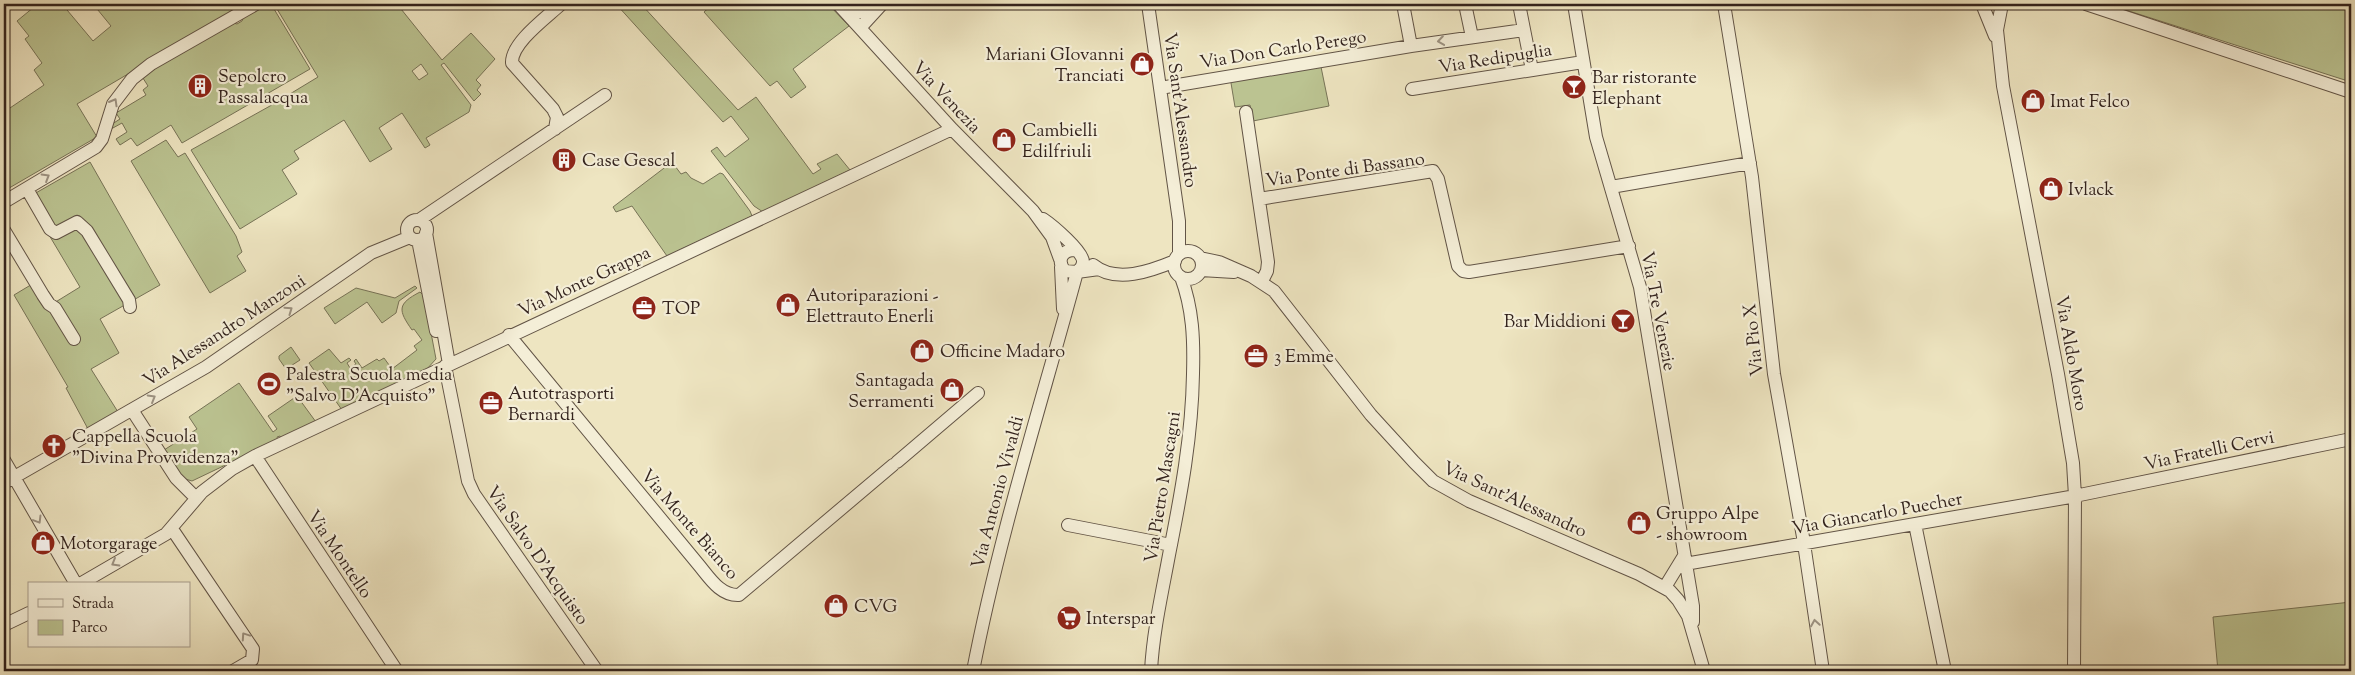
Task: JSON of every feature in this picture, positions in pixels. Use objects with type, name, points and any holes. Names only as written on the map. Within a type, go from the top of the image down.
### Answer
[{"type":"street","points":[[4,202],[96,147],[102,139],[113,104],[132,79],[151,64],[256,4]]},
{"type":"street","points":[[555,129],[556,117],[553,108],[512,63],[512,55],[518,45],[561,4]]},
{"type":"street","name":"Via Venezia","points":[[838,4],[952,129],[1033,211],[1052,237],[1061,263],[1063,324]]},
{"type":"street","points":[[851,17],[872,4]]},
{"type":"street","points":[[860,28],[882,4]]},
{"type":"street","name":"Via Sant'Alessandro","points":[[1148,4],[1179,221],[1178,266]]},
{"type":"street","points":[[1403,4],[1411,46]]},
{"type":"street","points":[[1466,4],[1472,37]]},
{"type":"street","points":[[1520,4],[1532,70]]},
{"type":"street","name":"Via Tre Venezie","points":[[1574,4],[1594,132],[1640,287],[1693,610],[1692,627]]},
{"type":"street","name":"Via Pio X","points":[[1724,4],[1750,163],[1774,374],[1823,671]]},
{"type":"street","name":"Via Aldo Moro","points":[[1982,4],[1999,45]]},
{"type":"street","name":"Via Aldo Moro","points":[[2002,4],[1998,23],[2004,86],[2071,446],[2075,496],[2074,671]]},
{"type":"street","points":[[2086,4],[2351,92]]},
{"type":"street","name":"Via Don Carlo Perego","points":[[1160,88],[1411,46],[1524,30]]},
{"type":"street","name":"Via Redipuglia","points":[[1412,89],[1583,62]]},
{"type":"street","name":"Via Alessandro Manzoni","points":[[9,480],[212,363],[371,253],[420,231],[438,209],[605,95]]},
{"type":"street","points":[[1246,112],[1268,262],[1267,271],[1256,278]]},
{"type":"street","name":"Via Monte Grappa","points":[[175,525],[180,512],[212,477],[509,335],[952,129]]},
{"type":"street","points":[[1611,187],[1750,163]]},
{"type":"street","name":"Via Ponte di Bassano","points":[[1259,199],[1433,172],[1438,177],[1458,266],[1463,271],[1472,272],[1628,246]]},
{"type":"street","points":[[27,189],[50,229],[56,233],[77,222],[87,231],[129,300],[130,308]]},
{"type":"street","name":"Via Venezia","points":[[1033,211],[1056,228],[1099,269]]},
{"type":"street","name":"Via Sant'Alessandro","points":[[1179,221],[1198,264],[1219,262],[1256,278],[1284,302],[1379,425],[1433,481],[1469,500],[1667,589],[1684,608],[1692,627],[1704,671]]},
{"type":"street","points":[[4,230],[48,304],[55,308],[74,339]]},
{"type":"street","name":"Via Salvo D'Acquisto","points":[[420,231],[468,481],[474,494],[597,671]]},
{"type":"street","points":[[1077,272],[1082,268],[1084,261],[1079,252],[1069,250],[1063,253],[1061,263],[1065,271],[1077,272],[1099,269],[1123,274],[1178,266]]},
{"type":"street","points":[[1186,251],[1198,264],[1188,279],[1178,266],[1186,251]]},
{"type":"street","name":"Via Pietro Mascagni","points":[[1151,671],[1156,625],[1191,428],[1193,351],[1191,308],[1198,264]]},
{"type":"street","name":"Via Pietro Mascagni","points":[[1178,266],[1191,308]]},
{"type":"street","name":"Via Antonio Vivaldi","points":[[973,671],[984,609],[1077,272]]},
{"type":"street","name":"Via Monte Bianco","points":[[509,335],[698,564],[723,592],[731,595],[739,595],[978,393]]},
{"type":"street","points":[[132,410],[176,478],[194,495]]},
{"type":"street","name":"Via Fratelli Cervi","points":[[2075,496],[2351,439]]},
{"type":"street","name":"Via Montello","points":[[255,456],[397,671]]},
{"type":"street","points":[[4,460],[9,480],[75,582]]},
{"type":"street","name":"Via Giancarlo Puecher","points":[[1684,560],[1802,544],[2075,496]]},
{"type":"street","points":[[1915,524],[1945,671]]},
{"type":"street","points":[[83,582],[175,525],[253,649],[252,660],[234,671]]},
{"type":"street","points":[[1068,525],[1171,545]]},
{"type":"street","points":[[1667,589],[1684,560]]},
{"type":"street","points":[[1667,589],[1680,589],[1688,578]]},
{"type":"street","points":[[4,625],[28,613]]},
{"type":"green space","points":[[34,4],[62,4],[93,41],[111,26],[93,4],[164,4],[167,7],[170,4],[247,4],[77,104],[97,137],[4,191],[4,112],[44,85],[34,70],[42,63],[25,39],[29,36],[17,21],[34,7]]},
{"type":"green space","points":[[264,4],[271,4],[310,69],[182,143],[171,125],[137,146],[131,138],[120,145],[116,139],[127,132],[122,123],[111,129],[109,126],[120,119],[116,113],[146,95],[143,90],[148,86],[141,75],[230,22],[237,24],[242,21],[244,16]]},
{"type":"green space","points":[[274,4],[397,4],[442,60],[471,33],[495,59],[476,80],[481,85],[477,90],[481,94],[474,101],[444,63],[441,65],[471,105],[469,112],[426,138],[430,145],[425,148],[402,113],[379,128],[392,149],[370,162],[344,120],[294,151],[299,159],[282,170],[297,194],[240,229],[191,150],[318,77]],"holes":[[[421,64],[428,74],[419,80],[412,71]]]},
{"type":"green space","points":[[616,4],[641,4],[738,110],[756,97],[813,174],[821,169],[817,164],[837,154],[850,170],[763,212],[754,206],[711,151],[717,147],[725,157],[749,139],[731,116],[723,122]]},
{"type":"green space","points":[[713,4],[828,4],[849,26],[793,69],[806,87],[791,98],[777,81],[770,86],[704,12]]},
{"type":"green space","points":[[2107,4],[2351,4],[2351,82]]},
{"type":"green space","points":[[1320,62],[1329,106],[1253,121],[1250,105],[1235,107],[1230,77]]},
{"type":"green space","points":[[166,140],[178,157],[185,153],[236,236],[242,252],[237,256],[246,271],[210,293],[131,161]]},
{"type":"green space","points":[[90,162],[160,285],[100,319],[119,353],[91,369],[118,412],[88,429],[66,388],[68,387],[14,295],[34,283],[54,303],[80,287],[27,198]]},
{"type":"green space","points":[[672,162],[681,174],[686,172],[691,178],[703,184],[720,173],[723,174],[752,216],[667,256],[632,206],[616,212],[613,207]]},
{"type":"green space","points":[[415,286],[417,288],[399,301],[396,313],[382,323],[367,302],[335,324],[324,308],[356,288],[395,298]]},
{"type":"green space","points":[[420,292],[424,296],[436,359],[426,370],[342,410],[309,363],[329,349],[341,363],[349,358],[351,360],[347,363],[350,368],[356,364],[354,361],[356,359],[362,368],[377,359],[379,361],[384,358],[392,369],[417,350],[414,346],[422,340],[407,323],[402,312],[402,308],[407,300]]},
{"type":"green space","points":[[291,347],[300,360],[286,369],[279,356]]},
{"type":"green space","points":[[239,383],[273,432],[277,429],[268,416],[297,396],[316,422],[282,439],[280,436],[277,437],[278,440],[192,481],[182,478],[164,450],[197,429],[189,417]]},
{"type":"green space","points":[[2351,602],[2351,608],[2346,609],[2348,632],[2351,633],[2351,671],[2218,671],[2213,617]]},
{"type":"place","name":"Mariani GIovanni Tranciati","points":[[1142,64]]},
{"type":"place","name":"Sepolcro Passalacqua","points":[[200,86]]},
{"type":"place","name":"Bar ristorante Elephant","points":[[1574,87]]},
{"type":"place","name":"Imat Felco","points":[[2033,101]]},
{"type":"place","name":"Cambielli Edilfriuli","points":[[1004,140]]},
{"type":"place","name":"Case Gescal","points":[[564,160]]},
{"type":"place","name":"Ivlack","points":[[2051,189]]},
{"type":"place","name":"Autoriparazioni - Elettrauto Enerli","points":[[788,305]]},
{"type":"place","name":"TOP","points":[[644,308]]},
{"type":"place","name":"Bar Middioni","points":[[1623,321]]},
{"type":"place","name":"Officine Madaro","points":[[922,351]]},
{"type":"place","name":"3 Emme","points":[[1256,356]]},
{"type":"place","name":"Palestra Scuola media \"Salvo D'Acquisto\"","points":[[269,384]]},
{"type":"place","name":"Santagada Serramenti","points":[[952,390]]},
{"type":"place","name":"Autotrasporti Bernardi","points":[[491,403]]},
{"type":"place","name":"Cappella Scuola \"Divina Provvidenza\"","points":[[54,446]]},
{"type":"place","name":"Gruppo Alpe - showroom","points":[[1639,523]]},
{"type":"place","name":"Motorgarage","points":[[43,543]]},
{"type":"place","name":"CVG","points":[[836,606]]},
{"type":"place","name":"Interspar","points":[[1069,618]]}]
